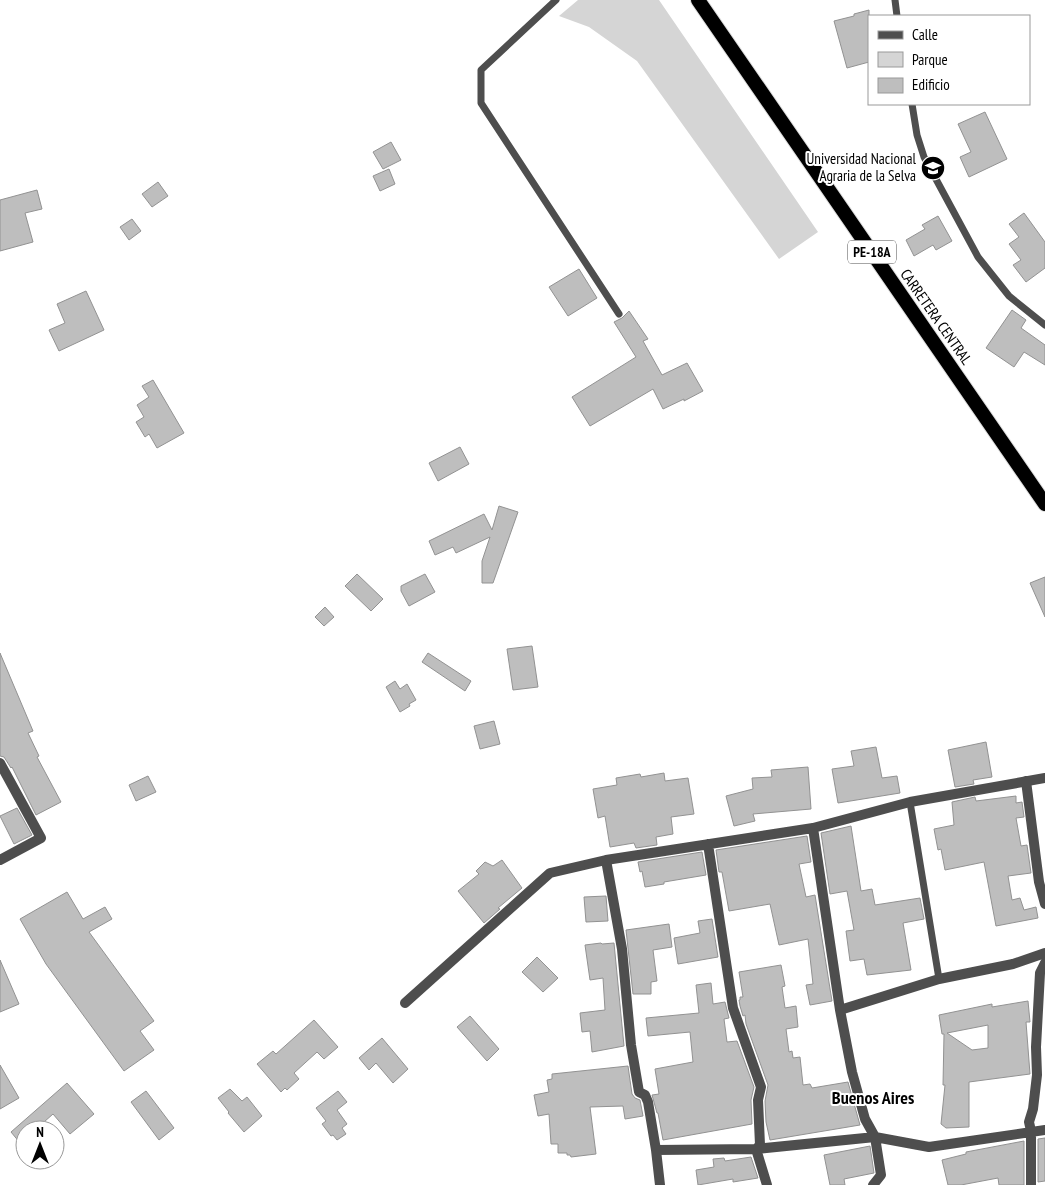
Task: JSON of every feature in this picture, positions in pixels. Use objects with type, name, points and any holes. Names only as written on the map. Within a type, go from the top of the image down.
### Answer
[{"type":"highway","name":"CARRETERA CENTRAL","points":[[698,0],[1045,504]]},
{"type":"street","points":[[0,763],[41,838],[0,860]]},
{"type":"street","points":[[406,1002],[550,873],[606,860],[813,828],[910,802],[1045,778]]},
{"type":"street","points":[[1026,781],[1039,882],[1045,904]]},
{"type":"street","points":[[813,828],[840,1010],[852,1072],[864,1119],[875,1137],[881,1175],[873,1185]]},
{"type":"street","points":[[708,844],[732,1008],[761,1087],[758,1100],[760,1145],[756,1149]]},
{"type":"street","points":[[606,860],[622,949],[630,1045],[640,1092],[648,1102],[660,1185]]},
{"type":"street","points":[[840,1010],[940,979],[1013,964],[1045,953]]},
{"type":"street","points":[[1031,1185],[1031,1131],[1029,1122],[1034,1109],[1037,1075],[1036,1047],[1040,973],[1045,963]]},
{"type":"street","points":[[656,1150],[756,1149],[875,1137],[929,1147],[1045,1130]]},
{"type":"street","points":[[756,1149],[767,1185]]},
{"type":"lane","points":[[556,0],[481,70],[481,103],[619,314]]},
{"type":"lane","points":[[894,0],[897,15]]},
{"type":"lane","points":[[912,105],[917,135],[924,157],[978,257],[1009,296],[1045,325]]},
{"type":"lane","points":[[910,802],[940,979]]},
{"type":"green space","points":[[578,0],[659,0],[818,232],[779,259],[637,61],[589,27],[559,16]]},
{"type":"building","points":[[869,10],[868,62],[847,68],[834,21],[854,16],[854,14]]},
{"type":"building","points":[[985,112],[1007,159],[969,177],[960,157],[971,152],[958,124]]},
{"type":"building","points":[[391,142],[401,160],[383,169],[373,152]]},
{"type":"building","points":[[389,169],[395,184],[380,191],[373,176]]},
{"type":"building","points":[[158,182],[168,196],[152,207],[142,194]]},
{"type":"building","points":[[37,190],[42,209],[25,213],[33,242],[0,251],[0,200]]},
{"type":"building","points":[[1024,213],[1045,242],[1045,268],[1026,282],[1013,265],[1021,260],[1009,244],[1019,237],[1009,224]]},
{"type":"building","points":[[938,216],[952,241],[936,250],[933,245],[914,256],[906,240],[925,229],[922,225]]},
{"type":"building","points":[[132,219],[141,231],[129,240],[120,227]]},
{"type":"building","points":[[579,269],[597,298],[568,316],[549,287]]},
{"type":"building","points":[[86,291],[104,330],[59,351],[49,330],[65,323],[57,304]]},
{"type":"building","points":[[1012,310],[1026,320],[1021,328],[1045,345],[1045,365],[1024,352],[1014,367],[986,348]]},
{"type":"building","points":[[629,311],[648,339],[643,341],[662,375],[687,363],[703,391],[663,409],[653,389],[590,426],[572,397],[636,357],[614,322],[622,318]]},
{"type":"building","points":[[153,380],[184,433],[157,448],[149,434],[145,437],[136,422],[144,417],[137,405],[149,397],[142,386]]},
{"type":"building","points":[[460,447],[469,464],[438,481],[429,463]]},
{"type":"building","points":[[499,506],[518,512],[493,583],[482,583],[482,561],[490,537],[456,553],[453,547],[435,555],[429,541],[484,514],[492,530]]},
{"type":"building","points":[[357,574],[383,599],[371,611],[345,586]]},
{"type":"building","points":[[425,574],[435,592],[409,606],[401,591],[401,586]]},
{"type":"building","points":[[1045,577],[1045,617],[1030,583]]},
{"type":"building","points":[[325,607],[334,617],[324,626],[315,617]]},
{"type":"building","points":[[532,646],[538,687],[513,690],[507,649]]},
{"type":"building","points":[[0,653],[33,731],[28,733],[39,756],[37,757],[61,802],[36,815],[12,767],[4,757],[0,756]]},
{"type":"building","points":[[428,653],[471,681],[465,691],[422,662]]},
{"type":"building","points":[[395,681],[400,689],[407,684],[416,700],[400,712],[386,687]]},
{"type":"building","points":[[494,721],[500,744],[480,749],[474,726]]},
{"type":"building","points":[[986,742],[992,777],[973,780],[974,784],[955,787],[948,750]]},
{"type":"building","points":[[876,747],[882,778],[897,776],[900,793],[838,803],[832,769],[854,766],[851,751]]},
{"type":"building","points":[[808,767],[811,809],[753,814],[755,821],[734,826],[726,796],[753,789],[752,778],[772,777],[771,770]]},
{"type":"building","points":[[664,773],[665,781],[688,778],[694,814],[671,817],[673,834],[656,837],[657,845],[636,848],[634,843],[610,847],[605,816],[598,818],[593,789],[617,785],[616,778],[640,774],[641,777]]},
{"type":"building","points":[[148,776],[156,792],[136,801],[129,785]]},
{"type":"building","points":[[1016,796],[1016,803],[1022,802],[1024,817],[1016,818],[1021,846],[1027,845],[1031,873],[1008,876],[1012,900],[1020,898],[1024,910],[1036,907],[1038,918],[996,926],[984,862],[945,870],[941,849],[938,850],[934,829],[954,825],[952,802],[975,797],[976,801]]},
{"type":"building","points":[[17,808],[32,835],[14,844],[0,816]]},
{"type":"building","points":[[851,826],[861,891],[872,889],[875,905],[920,898],[924,919],[903,923],[911,970],[867,975],[864,959],[850,961],[846,931],[854,930],[847,891],[830,894],[821,833]]},
{"type":"building","points":[[807,836],[811,862],[799,864],[806,897],[815,895],[832,1001],[810,1005],[806,985],[813,984],[808,939],[779,945],[770,904],[729,911],[722,872],[719,872],[716,850]]},
{"type":"building","points":[[702,852],[706,875],[645,887],[638,862]]},
{"type":"building","points":[[502,860],[522,888],[498,908],[500,909],[484,923],[458,891],[479,874],[476,871],[485,862],[493,866]]},
{"type":"building","points":[[67,892],[83,919],[105,907],[112,919],[89,932],[154,1021],[140,1031],[154,1050],[124,1071],[46,964],[20,919]]},
{"type":"building","points":[[606,896],[608,921],[586,922],[584,897]]},
{"type":"building","points":[[712,919],[718,957],[678,964],[674,938],[700,933],[698,921]]},
{"type":"building","points":[[669,924],[672,947],[653,950],[657,981],[651,982],[651,994],[633,994],[626,930]]},
{"type":"building","points":[[614,943],[624,1046],[592,1052],[590,1031],[582,1032],[580,1013],[605,1010],[603,978],[590,980],[585,945]]},
{"type":"building","points":[[537,957],[558,978],[543,992],[522,972]]},
{"type":"building","points":[[0,960],[19,1004],[0,1012]]},
{"type":"building","points":[[781,965],[785,986],[782,987],[785,1008],[796,1006],[798,1027],[786,1029],[789,1052],[792,1051],[793,1058],[800,1057],[803,1085],[810,1084],[812,1088],[848,1082],[860,1125],[770,1140],[766,1122],[765,1101],[768,1085],[746,1024],[745,1015],[743,1016],[740,1006],[740,997],[743,997],[739,972]]},
{"type":"building","points":[[711,983],[713,1004],[725,1002],[729,1018],[724,1019],[727,1042],[737,1041],[754,1087],[751,1100],[752,1124],[663,1140],[658,1113],[652,1095],[659,1094],[655,1069],[693,1062],[690,1032],[648,1036],[646,1018],[699,1013],[696,985]]},
{"type":"building","points":[[1028,1001],[1030,1022],[1026,1022],[1030,1074],[969,1082],[969,1127],[946,1128],[941,1124],[945,1085],[943,1085],[944,1034],[942,1034],[939,1015],[992,1004],[992,1007]],"holes":[[[988,1025],[988,1048],[972,1050],[947,1033]]]},
{"type":"building","points":[[470,1016],[499,1049],[487,1061],[457,1027]]},
{"type":"building","points":[[314,1020],[338,1047],[324,1059],[317,1052],[294,1073],[299,1079],[287,1090],[285,1088],[281,1092],[257,1064],[273,1051],[276,1054]]},
{"type":"building","points":[[382,1038],[408,1069],[393,1083],[376,1063],[369,1070],[359,1058]]},
{"type":"building","points":[[0,1065],[19,1098],[0,1109]]},
{"type":"building","points":[[628,1066],[632,1094],[640,1100],[643,1116],[625,1119],[623,1106],[590,1107],[596,1154],[571,1157],[567,1153],[558,1153],[558,1144],[551,1144],[549,1114],[538,1116],[534,1095],[549,1092],[547,1080],[552,1079],[552,1074]]},
{"type":"building","points":[[67,1083],[94,1114],[70,1134],[65,1128],[65,1120],[58,1120],[53,1114],[46,1120],[25,1120]]},
{"type":"building","points":[[230,1089],[242,1101],[247,1097],[262,1116],[244,1132],[218,1098]]},
{"type":"building","points":[[146,1091],[174,1128],[159,1140],[131,1102]]},
{"type":"building","points":[[338,1091],[347,1102],[337,1110],[347,1124],[342,1128],[346,1134],[337,1140],[333,1135],[331,1136],[322,1124],[326,1121],[316,1108]]},
{"type":"building","points":[[15,1128],[15,1137],[11,1132]]},
{"type":"building","points":[[1045,1138],[1045,1181],[1038,1182],[1038,1139]]},
{"type":"building","points":[[1024,1141],[1024,1185],[999,1185],[998,1178],[961,1185],[948,1185],[942,1160],[966,1154],[966,1152]]},
{"type":"building","points":[[870,1146],[874,1173],[844,1179],[845,1185],[830,1185],[824,1155]]},
{"type":"building","points":[[751,1157],[758,1178],[733,1182],[733,1179],[698,1185],[696,1170],[714,1167],[713,1159],[724,1158],[725,1161]]},
{"type":"place","name":"Universidad Nacional Agraria de la Selva","points":[[933,168]]},
{"type":"district","name":"Buenos Aires","points":[[873,1098]]}]
